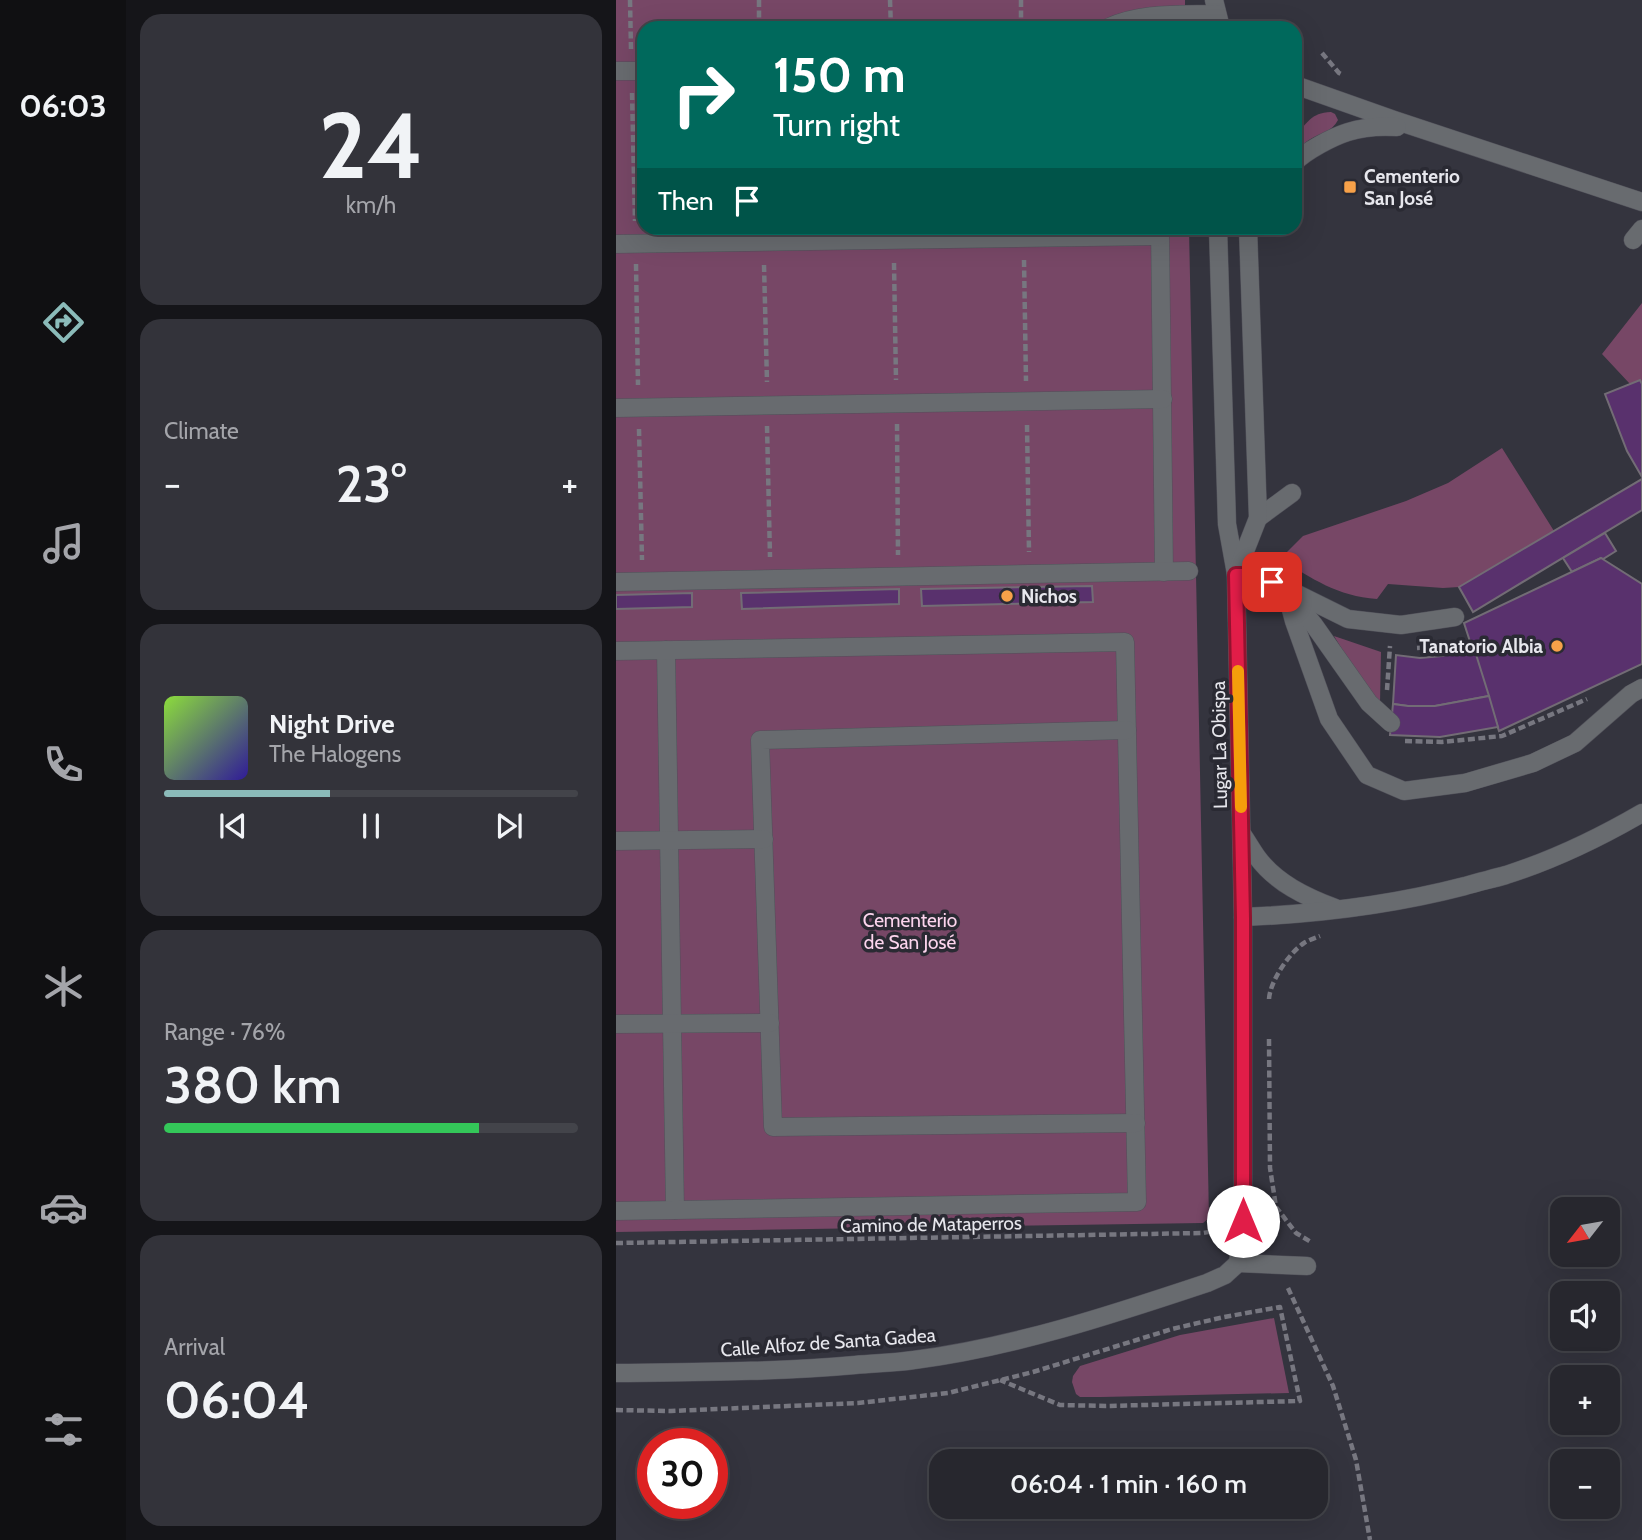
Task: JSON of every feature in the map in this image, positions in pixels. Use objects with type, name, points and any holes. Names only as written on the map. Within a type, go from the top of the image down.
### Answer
[{"type":"street","points":[[1126,21],[1146,16],[1217,14]]},
{"type":"street","points":[[1302,87],[1642,202]]},
{"type":"street","points":[[1302,156],[1348,132],[1380,126],[1415,127]]},
{"type":"street","points":[[616,244],[1029,235]]},
{"type":"street","points":[[1160,235],[1164,572]]},
{"type":"street","name":"Lugar La Obispa","points":[[1218,235],[1227,524],[1236,575],[1242,833],[1243,1221],[1238,1263]]},
{"type":"street","points":[[1248,235],[1258,518],[1236,575],[1259,575],[1348,619],[1401,625],[1455,617]]},
{"type":"street","points":[[616,408],[1163,400]]},
{"type":"street","points":[[1258,518],[1292,493]]},
{"type":"street","points":[[616,582],[1189,571]]},
{"type":"street","points":[[1285,588],[1329,719],[1367,775],[1404,791],[1465,783],[1533,764],[1575,743],[1631,694],[1642,688]]},
{"type":"street","points":[[1285,588],[1369,703],[1388,721]]},
{"type":"street","points":[[616,651],[1125,642],[1137,1202],[616,1211]]},
{"type":"street","points":[[666,650],[675,1210]]},
{"type":"street","points":[[1127,730],[760,740],[773,1127],[1136,1123]]},
{"type":"street","points":[[1243,918],[1299,915],[1382,904],[1506,875],[1570,850],[1642,813]]},
{"type":"street","points":[[1242,833],[1259,860],[1282,881],[1303,895],[1338,910]]},
{"type":"street","points":[[616,841],[764,838]]},
{"type":"street","points":[[616,1024],[770,1023]]},
{"type":"street","points":[[1238,1263],[1307,1266]]},
{"type":"street","name":"Calle Alfoz de Santa Gadea","points":[[616,1373],[791,1369],[926,1358],[991,1346],[1086,1322],[1207,1283],[1225,1275],[1238,1263]]},
{"type":"path","points":[[630,0],[643,582]]},
{"type":"path","points":[[759,0],[759,21]]},
{"type":"path","points":[[890,0],[891,21]]},
{"type":"path","points":[[1021,0],[1021,21]]},
{"type":"path","points":[[1415,648],[1471,643]]},
{"type":"path","points":[[1402,647],[1390,646],[1388,721],[1384,735],[1388,740],[1442,743],[1502,736],[1588,699]]},
{"type":"path","points":[[1269,1007],[1269,994],[1279,970],[1303,943],[1326,934]]},
{"type":"path","points":[[1269,1034],[1270,1168],[1276,1208],[1296,1233],[1313,1244],[1307,1266]]},
{"type":"path","name":"Camino de Mataperros","points":[[616,1243],[1203,1233],[1232,1228],[1243,1221]]},
{"type":"path","points":[[1278,1265],[1333,1386],[1356,1460],[1370,1540]]},
{"type":"path","points":[[1000,1380],[1059,1405],[1300,1401],[1280,1307]]},
{"type":"green space","name":"Cementerio de San José","points":[[616,0],[1185,0],[1185,21],[637,21],[637,235],[1189,235],[1209,1218],[1203,1223],[616,1232]]},
{"type":"green space","points":[[1331,112],[1338,120],[1325,132],[1302,145],[1302,128],[1318,114]]},
{"type":"green space","points":[[1642,303],[1642,384],[1640,380],[1630,384],[1602,354]]},
{"type":"green space","points":[[1502,448],[1554,531],[1459,587],[1388,584],[1377,599],[1363,597],[1326,585],[1280,559],[1303,536],[1406,501],[1448,483]]},
{"type":"green space","points":[[1334,636],[1381,652],[1380,703],[1355,671]]},
{"type":"green space","points":[[1274,1318],[1289,1393],[1101,1397],[1080,1397],[1076,1394],[1072,1382],[1080,1366],[1180,1335]]},
{"type":"building","points":[[1640,380],[1642,477],[1627,451],[1605,394]]},
{"type":"building","points":[[1642,479],[1642,510],[1473,612],[1459,587]]},
{"type":"building","points":[[1605,533],[1616,551],[1572,572],[1563,558]]},
{"type":"building","name":"Tanatorio Albia","points":[[1601,558],[1642,584],[1642,664],[1499,731],[1464,623]]},
{"type":"building","name":"Nichos","points":[[1092,586],[1093,602],[922,606],[921,589]]},
{"type":"building","points":[[899,589],[899,604],[742,609],[741,593]]},
{"type":"building","points":[[692,593],[692,607],[616,609],[616,595]]},
{"type":"building","points":[[1474,648],[1489,696],[1435,706],[1393,704],[1396,655],[1420,658]]},
{"type":"building","points":[[1489,696],[1498,727],[1440,737],[1390,735],[1393,704],[1435,706]]},
{"type":"slow traffic","points":[[1238,671],[1241,807]]},
{"type":"place","name":"Cementerio San José","points":[[1350,187]]},
{"type":"place","name":"Nichos","points":[[1007,596]]},
{"type":"place","name":"Tanatorio Albia","points":[[1557,646]]},
{"type":"route","points":[[1243,1221],[1243,918],[1236,575],[1259,575],[1272,582]]}]
